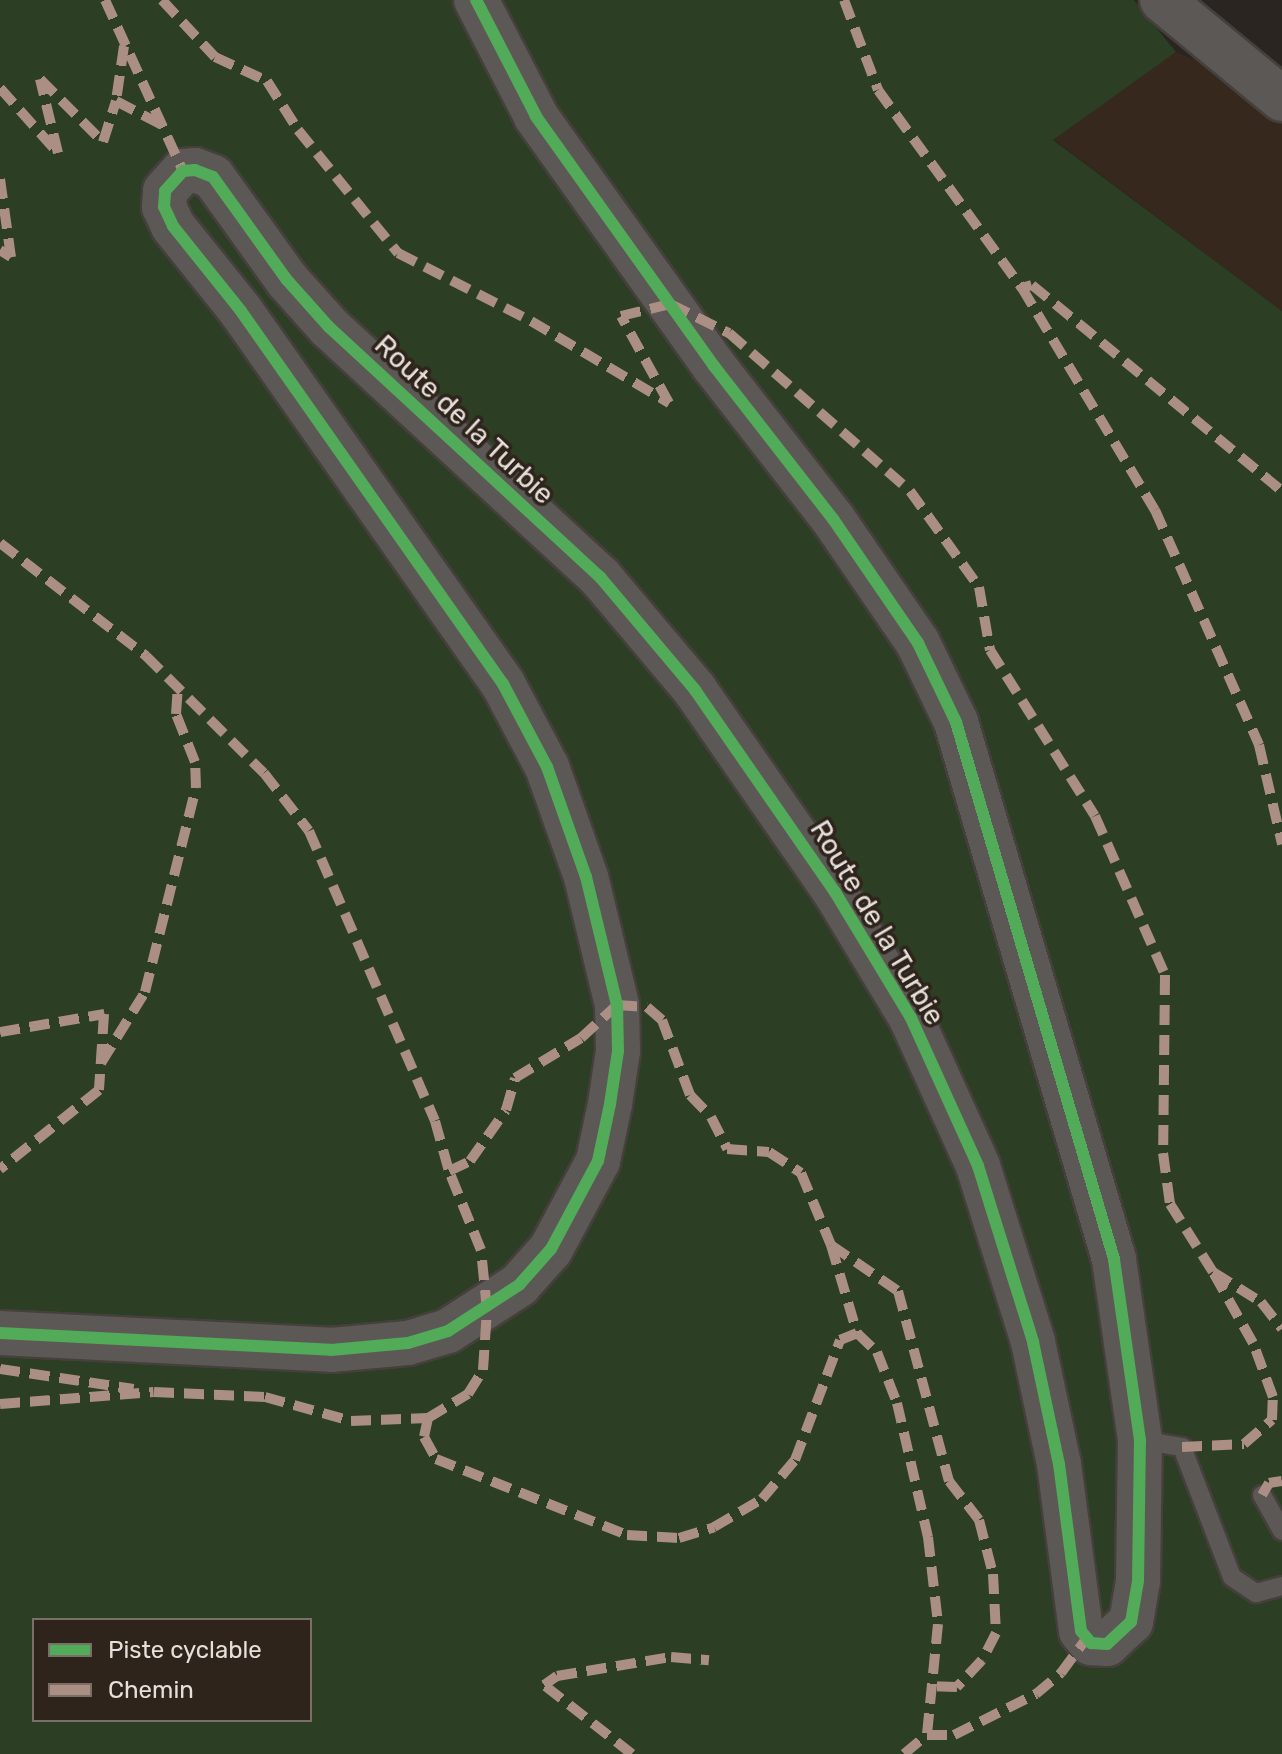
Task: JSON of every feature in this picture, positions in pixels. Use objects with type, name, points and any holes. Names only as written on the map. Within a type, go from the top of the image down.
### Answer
[{"type":"street","name":"Route de la Turbie","points":[[0,1333],[245,1349],[331,1350],[408,1343],[448,1331],[519,1285],[551,1249],[598,1161],[618,1051],[617,1005],[568,821],[519,710],[241,311],[173,226],[164,207],[165,191],[183,171],[195,170],[213,177],[287,280],[329,327],[600,577],[695,690],[835,892],[911,1018],[978,1166],[1033,1342],[1059,1464],[1079,1624],[1086,1639],[1099,1645],[1124,1632],[1136,1604],[1140,1440],[1114,1259],[956,722],[918,643],[833,519],[714,366],[536,116],[476,0]]},
{"type":"street","points":[[1162,0],[1282,99]]},
{"type":"lane","points":[[1140,1440],[1182,1447],[1232,1577],[1256,1593],[1282,1586]]},
{"type":"lane","points":[[1262,1495],[1282,1531]]},
{"type":"shaded area","points":[[1176,52],[1282,95],[1282,311],[1053,139]]},
{"type":"green space","points":[[0,0],[1134,0],[1176,52],[1053,140],[1282,311],[1282,1754],[0,1754]]},
{"type":"marked path","points":[[105,0],[183,171]]},
{"type":"marked path","points":[[162,0],[215,57],[267,81],[298,130],[398,253],[531,321],[669,403],[621,316],[670,304],[729,333],[910,491],[979,587],[990,650],[1095,816],[1165,975],[1163,1153],[1170,1204],[1213,1272]]},
{"type":"marked path","points":[[844,0],[878,90],[1022,288],[1155,510],[1259,745],[1282,844]]},
{"type":"marked path","points":[[124,46],[116,101],[166,127]]},
{"type":"marked path","points":[[0,88],[58,153],[40,79],[103,142],[116,101]]},
{"type":"marked path","points":[[0,179],[11,257],[0,250]]},
{"type":"marked path","points":[[1022,288],[1032,285],[1282,491]]},
{"type":"marked path","points":[[0,543],[146,656],[264,773],[309,831],[435,1121],[449,1171],[470,1161],[506,1110],[515,1078],[581,1038],[617,1005],[647,1007],[662,1020],[690,1095],[711,1117],[727,1149],[769,1152],[801,1173],[831,1245],[898,1291],[949,1481],[979,1520],[993,1574],[996,1633],[982,1660],[957,1687],[933,1686]]},
{"type":"marked path","points":[[101,1063],[145,992],[196,788],[195,762],[176,714],[178,688]]},
{"type":"marked path","points":[[0,1032],[104,1014],[99,1090],[0,1169]]},
{"type":"marked path","points":[[0,1404],[154,1392],[265,1397],[351,1421],[428,1418],[468,1394],[483,1370],[487,1310],[481,1250],[449,1171]]},
{"type":"marked path","points":[[831,1245],[857,1333]]},
{"type":"marked path","points":[[1182,1447],[1244,1444],[1272,1420],[1273,1397],[1253,1343],[1213,1272],[1261,1302],[1282,1329]]},
{"type":"marked path","points":[[428,1418],[424,1437],[436,1459],[627,1535],[679,1538],[714,1527],[762,1499],[795,1460],[840,1340],[857,1333],[877,1352],[897,1403],[928,1537],[938,1624],[927,1735],[954,1735],[1036,1694],[1061,1673],[1086,1639]]},
{"type":"marked path","points":[[0,1369],[134,1389]]},
{"type":"marked path","points":[[1262,1495],[1269,1483],[1282,1481]]},
{"type":"marked path","points":[[632,1754],[544,1685],[557,1676],[671,1657],[709,1660]]},
{"type":"marked path","points":[[904,1754],[927,1735]]},
{"type":"cycle path","points":[[0,1333],[331,1350],[408,1343],[448,1331],[519,1285],[551,1249],[598,1161],[610,1104],[618,1051],[617,1005],[586,877],[547,767],[503,684],[241,311],[173,226],[164,207],[165,191],[183,171],[195,170],[213,177],[287,280],[329,327],[600,577],[695,690],[835,892],[911,1018],[978,1166],[1033,1342],[1059,1464],[1081,1631],[1091,1643],[1107,1644],[1131,1622],[1138,1581],[1140,1440],[1114,1259],[956,722],[918,643],[833,519],[714,366],[536,116],[476,0]]}]
